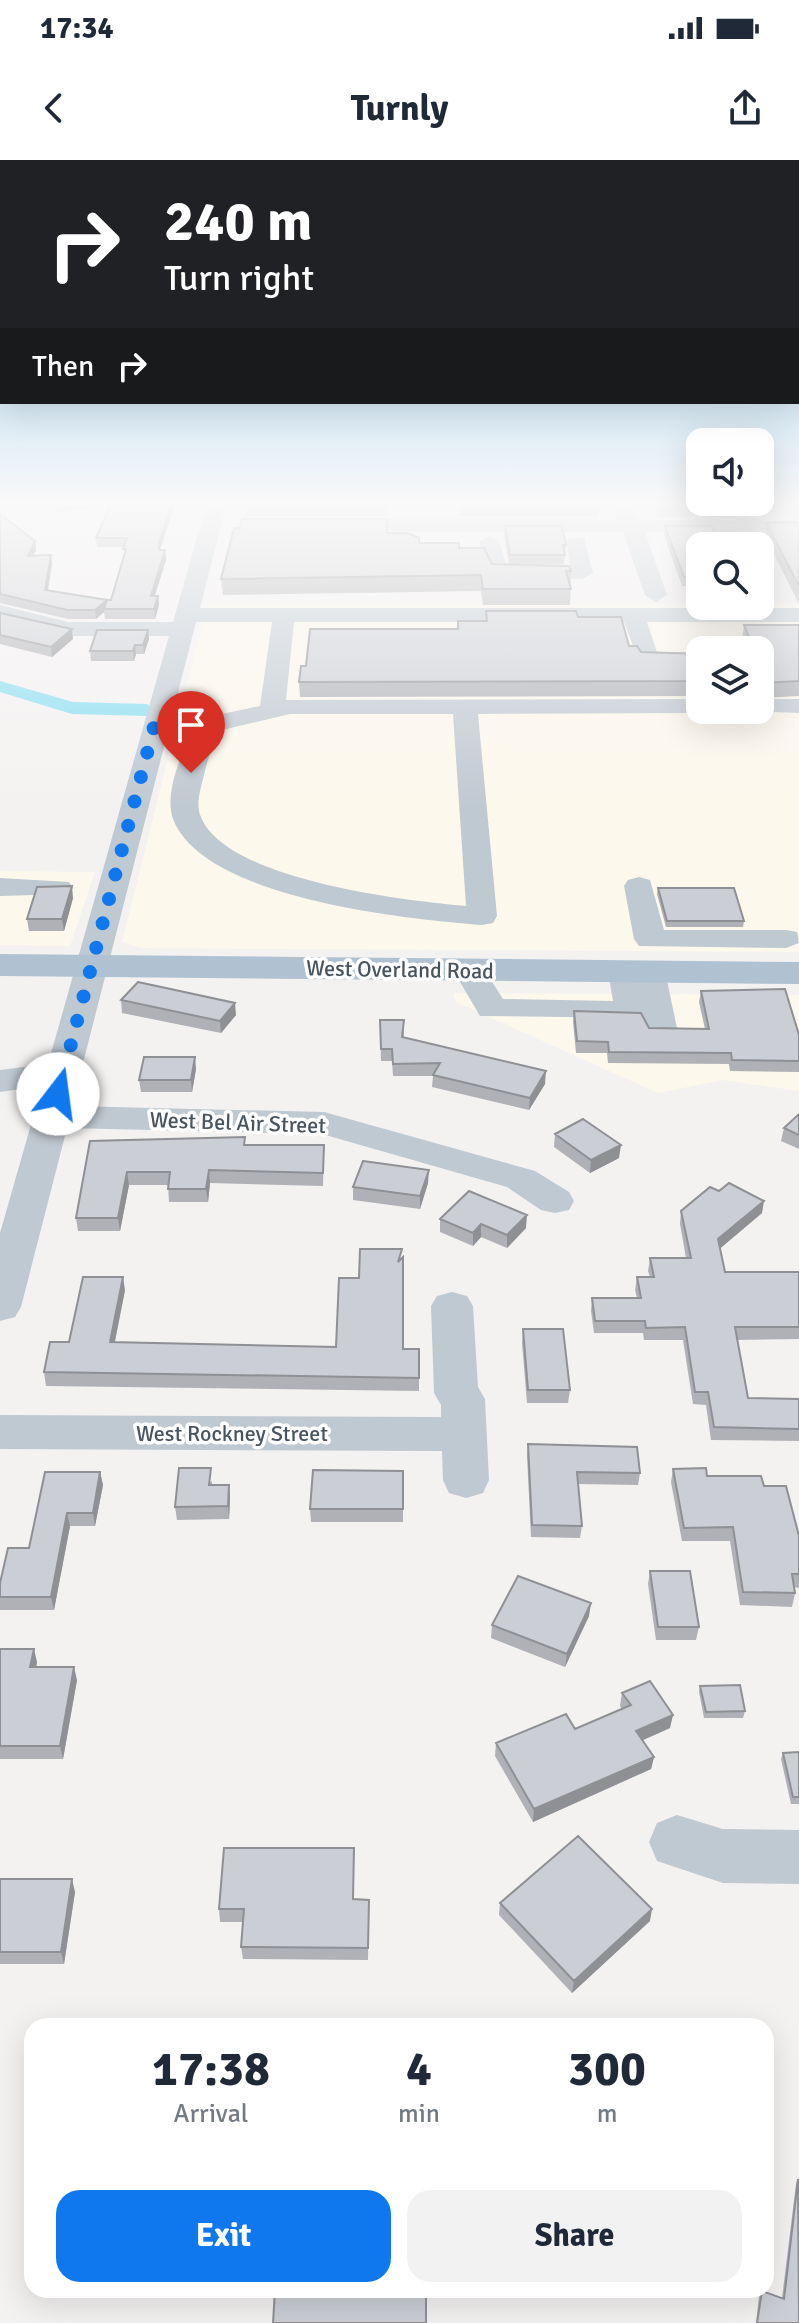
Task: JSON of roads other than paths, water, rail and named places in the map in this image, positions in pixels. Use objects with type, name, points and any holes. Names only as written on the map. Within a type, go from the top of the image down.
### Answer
[{"type":"main road","name":"West Overland Road","points":[[0,965],[799,973]]},
{"type":"street","points":[[0,1307],[188,607]]},
{"type":"street","points":[[0,612],[68,629],[184,622],[537,632],[535,615],[686,615]]},
{"type":"street","points":[[633,615],[648,659],[686,659]]},
{"type":"street","points":[[774,615],[799,615]]},
{"type":"street","points":[[272,711],[283,623]]},
{"type":"street","points":[[155,723],[213,724],[290,707],[686,706]]},
{"type":"street","points":[[774,706],[799,706]]},
{"type":"street","points":[[213,724],[198,743],[184,803],[188,822],[214,852],[301,890],[444,914],[482,916],[465,707]]},
{"type":"street","points":[[639,886],[650,939],[786,939]]},
{"type":"street","points":[[0,887],[58,888]]},
{"type":"street","points":[[637,971],[660,1028]]},
{"type":"street","points":[[0,1081],[64,1072]]},
{"type":"street","name":"West Bel Air Street","points":[[52,1117],[324,1123],[521,1179],[555,1201]]},
{"type":"street","points":[[452,1306],[456,1393],[463,1399],[466,1480]]},
{"type":"street","name":"West Rockney Street","points":[[0,1432],[464,1434]]},
{"type":"street","points":[[677,1842],[723,1856],[799,1857]]},
{"type":"waterway","points":[[0,686],[72,708],[147,710]]}]
